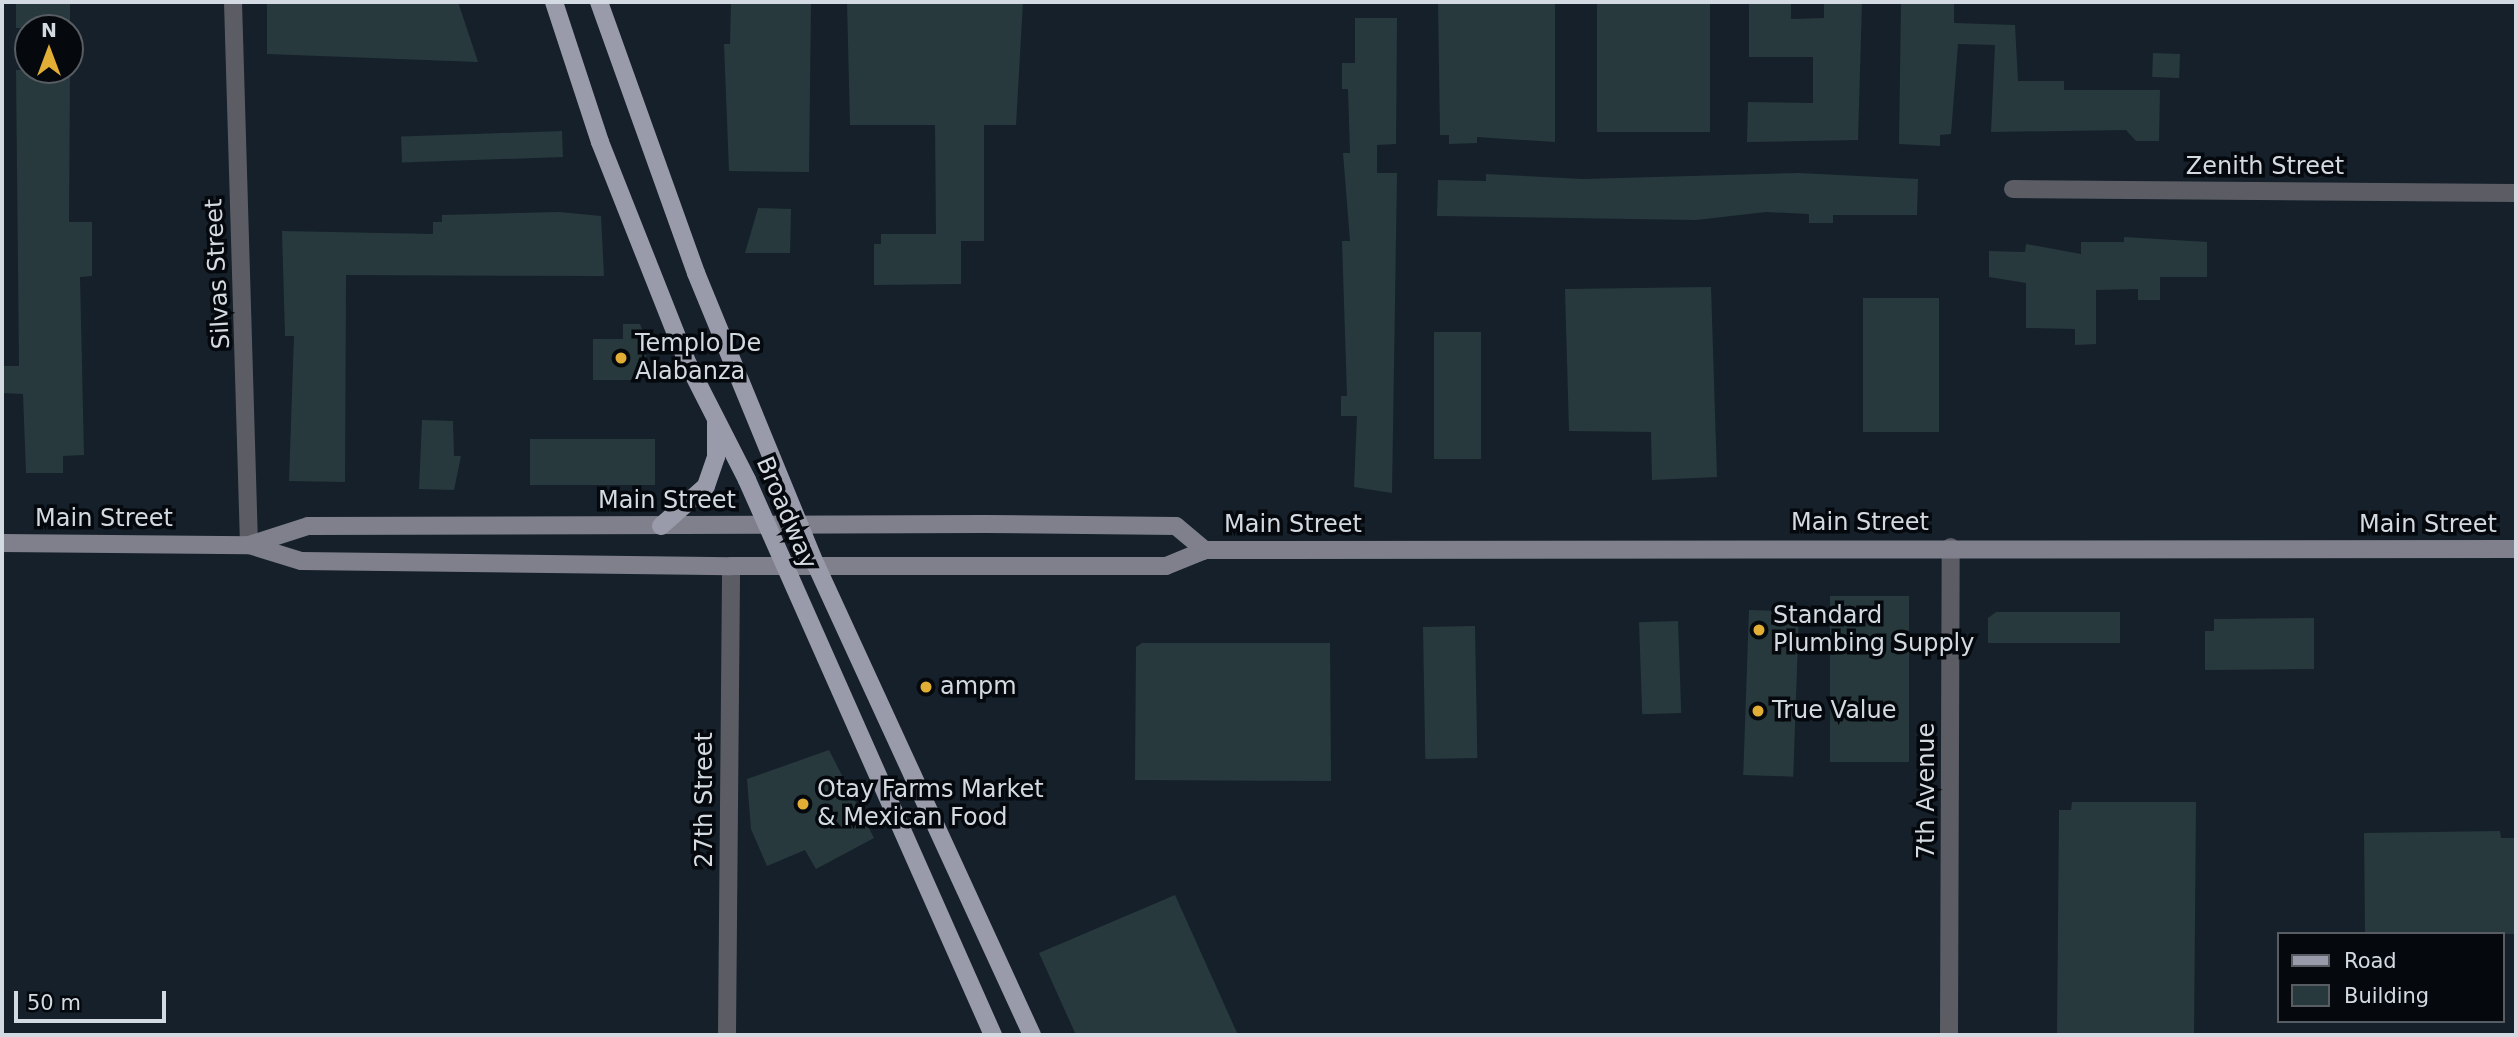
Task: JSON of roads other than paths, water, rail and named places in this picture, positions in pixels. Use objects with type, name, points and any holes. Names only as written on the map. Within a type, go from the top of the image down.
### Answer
[{"type":"main road","name":"Broadway","points":[[554,2],[626,211],[716,420],[767,526],[782,566],[993,1035]]},
{"type":"main road","name":"Broadway","points":[[600,2],[696,272],[816,565],[1032,1035]]},
{"type":"main road","points":[[661,526],[706,486],[716,457],[716,420]]},
{"type":"main road","name":"Main Street","points":[[249,545],[308,526],[1176,526],[1205,550]]},
{"type":"main road","name":"Main Street","points":[[2,543],[249,545],[301,561],[730,566],[1166,566],[1205,550],[1951,547],[2516,549]]},
{"type":"street","name":"Silvas Street","points":[[233,2],[249,545]]},
{"type":"street","name":"Zenith Street","points":[[2013,189],[2516,193]]},
{"type":"street","name":"7th Avenue","points":[[1949,1035],[1951,547]]},
{"type":"street","name":"27th Street","points":[[727,1035],[730,566]]},
{"type":"place","name":"Templo De Alabanza","points":[[621,358]]},
{"type":"place","name":"Standard Plumbing Supply","points":[[1759,630]]},
{"type":"place","name":"ampm","points":[[926,687]]},
{"type":"place","name":"True Value","points":[[1758,711]]},
{"type":"place","name":"Otay Farms Market & Mexican Food","points":[[803,804]]}]
